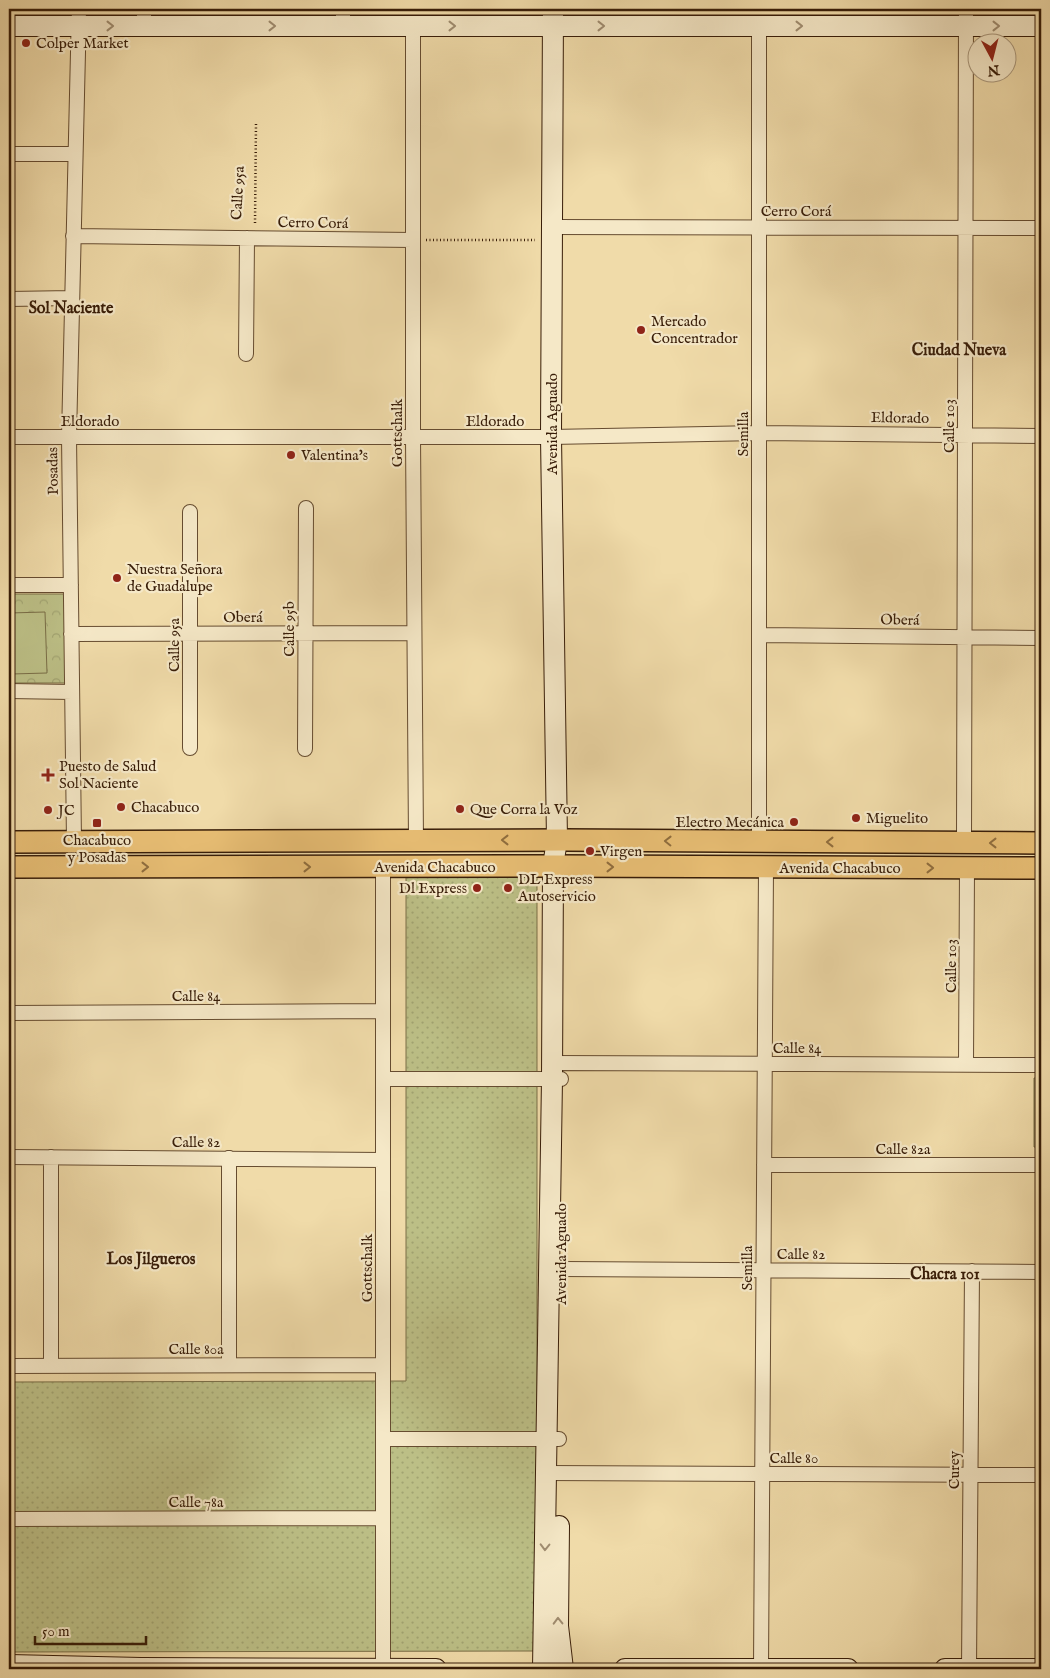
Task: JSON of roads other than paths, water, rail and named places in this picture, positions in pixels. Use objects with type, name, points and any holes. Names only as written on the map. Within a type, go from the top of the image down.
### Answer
[{"type":"main road","points":[[9,26],[79,17],[343,17],[413,26],[553,18],[759,26],[966,17],[1041,26]]},
{"type":"main road","name":"Avenida Aguado","points":[[543,1669],[553,1439],[559,866],[557,840],[552,437],[553,18]]},
{"type":"main road","name":"Avenida Chacabuco","points":[[9,842],[557,840],[1041,843]]},
{"type":"main road","name":"Avenida Chacabuco","points":[[9,867],[559,866],[1041,868]]},
{"type":"main road","name":"Avenida Aguado","points":[[553,1439],[562,1269],[557,1071]]},
{"type":"main road","name":"Avenida Aguado","points":[[552,1473],[558,1626],[563,1669]]},
{"type":"main road","points":[[9,1665],[141,1669],[436,1669]]},
{"type":"main road","points":[[626,1669],[848,1669]]},
{"type":"main road","points":[[945,1669],[1041,1669]]},
{"type":"street","name":"Posadas","points":[[74,842],[69,437],[79,17]]},
{"type":"street","name":"Calle 103","points":[[964,843],[966,17]]},
{"type":"street","name":"Gottschalk","points":[[413,26],[413,437],[416,841]]},
{"type":"street","name":"Semilla","points":[[759,26],[759,842]]},
{"type":"street","points":[[9,154],[75,154]]},
{"type":"street","name":"Cerro Corá","points":[[552,234],[759,228],[1041,228]]},
{"type":"street","name":"Cerro Corá","points":[[74,236],[413,240]]},
{"type":"street","name":"Calle 95a","points":[[246,354],[247,238]]},
{"type":"street","points":[[9,298],[72,298]]},
{"type":"street","name":"Eldorado","points":[[9,437],[552,437],[759,433],[1041,436]]},
{"type":"street","name":"Calle 95b","points":[[305,749],[306,508]]},
{"type":"street","name":"Calle 95a","points":[[190,512],[190,748]]},
{"type":"street","points":[[9,585],[71,585]]},
{"type":"street","name":"Oberá","points":[[72,634],[414,633]]},
{"type":"street","name":"Oberá","points":[[759,635],[1041,638]]},
{"type":"street","points":[[9,691],[72,692]]},
{"type":"street","name":"Gottschalk","points":[[383,867],[383,1669]]},
{"type":"street","name":"Semilla","points":[[761,1669],[766,868]]},
{"type":"street","name":"Calle 103","points":[[966,1064],[968,868]]},
{"type":"street","name":"Calle 84","points":[[9,1013],[383,1011]]},
{"type":"street","name":"Calle 84","points":[[557,1071],[765,1064],[1041,1065]]},
{"type":"street","points":[[383,1079],[557,1071]]},
{"type":"street","name":"Calle 82","points":[[9,1157],[383,1160]]},
{"type":"street","points":[[51,1157],[51,1366]]},
{"type":"street","points":[[229,1158],[229,1365]]},
{"type":"street","name":"Calle 82a","points":[[764,1165],[1041,1165]]},
{"type":"street","name":"Calle 82","points":[[562,1269],[1041,1272]]},
{"type":"street","name":"Curey","points":[[968,1669],[972,1271]]},
{"type":"street","name":"Calle 80a","points":[[9,1366],[383,1366]]},
{"type":"street","points":[[383,1439],[553,1439]]},
{"type":"street","name":"Calle 80","points":[[552,1473],[1041,1475]]},
{"type":"street","name":"Calle 78a","points":[[9,1519],[383,1518]]},
{"type":"place","name":"Colper Market","points":[[26,43]]},
{"type":"place","name":"Mercado Concentrador","points":[[641,330]]},
{"type":"place","name":"Valentina's","points":[[291,455]]},
{"type":"place","name":"Nuestra Señora de Guadalupe","points":[[117,578]]},
{"type":"place","name":"Puesto de Salud Sol Naciente","points":[[48,775]]},
{"type":"place","name":"Chacabuco","points":[[121,807]]},
{"type":"place","name":"Que Corra la Voz","points":[[460,809]]},
{"type":"place","name":"JC","points":[[48,810]]},
{"type":"place","name":"Miguelito","points":[[856,818]]},
{"type":"place","name":"Electro Mecánica","points":[[794,822]]},
{"type":"place","name":"Chacabuco y Posadas","points":[[97,823]]},
{"type":"place","name":"Virgen","points":[[590,851]]},
{"type":"place","name":"Dl Express","points":[[477,888]]},
{"type":"place","name":"DL Express Autoservicio","points":[[508,888]]},
{"type":"district","name":"Sol Naciente","points":[[71,309]]},
{"type":"district","name":"Ciudad Nueva","points":[[959,351]]},
{"type":"district","name":"Los Jilgueros","points":[[151,1260]]},
{"type":"district","name":"Chacra 101","points":[[945,1275]]}]
